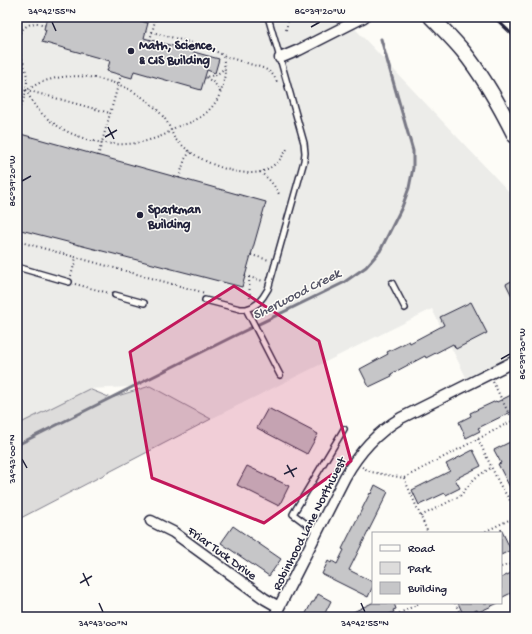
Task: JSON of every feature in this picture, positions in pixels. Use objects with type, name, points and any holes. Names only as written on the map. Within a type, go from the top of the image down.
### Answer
[{"type":"main road","points":[[431,17],[454,40],[476,69],[515,136]]},
{"type":"street","points":[[280,58],[364,17]]},
{"type":"street","name":"Robinhood Lane Northwest","points":[[274,617],[353,462],[376,436],[411,412],[515,361]]},
{"type":"street","name":"Friar Tuck Drive","points":[[151,521],[173,532],[265,599],[279,607]]},
{"type":"lane","points":[[205,300],[240,309],[246,309],[252,307],[263,297],[268,290],[304,162],[304,143],[268,17]]},
{"type":"lane","points":[[17,267],[69,282]]},
{"type":"lane","points":[[392,283],[405,308]]},
{"type":"lane","points":[[115,295],[144,303]]},
{"type":"lane","points":[[246,309],[280,375]]},
{"type":"lane","points":[[317,532],[293,514],[344,429]]},
{"type":"path","points":[[150,40],[156,17]]},
{"type":"path","points":[[286,30],[289,17]]},
{"type":"path","points":[[17,113],[26,90],[27,80],[25,69],[17,47],[17,41],[20,33],[30,24],[38,23],[45,25]]},
{"type":"path","points":[[152,32],[207,47],[223,55],[268,70],[277,82]]},
{"type":"path","points":[[26,90],[36,106],[44,115],[54,124],[69,132],[80,137],[112,144],[135,143],[158,137],[178,126],[194,121],[210,110],[215,104],[220,93],[224,79],[225,68],[223,55]]},
{"type":"path","points":[[220,93],[215,83],[205,77],[216,75],[225,68]]},
{"type":"path","points":[[98,156],[121,75]]},
{"type":"path","points":[[17,93],[43,82],[68,76],[92,78],[118,84],[135,93],[153,106],[167,122],[175,138],[190,152],[222,168],[243,172],[260,172],[274,165],[287,149]]},
{"type":"path","points":[[26,90],[110,113]]},
{"type":"path","points":[[179,178],[185,159],[190,152]]},
{"type":"path","points":[[260,172],[271,181],[279,194]]},
{"type":"path","points":[[17,241],[206,293]]},
{"type":"path","points":[[251,254],[269,260],[270,255]]},
{"type":"path","points":[[76,258],[69,282],[115,295]]},
{"type":"path","points":[[245,276],[263,281],[262,285]]},
{"type":"path","points":[[249,277],[249,300],[255,297]]},
{"type":"path","points":[[353,462],[371,472],[404,478],[515,420],[508,412],[489,374]]},
{"type":"path","points":[[478,439],[500,485],[515,508]]},
{"type":"path","points":[[421,516],[460,496],[475,478],[492,467]]},
{"type":"path","points":[[404,478],[428,532]]},
{"type":"path","points":[[484,532],[515,517]]},
{"type":"path","points":[[502,567],[515,563]]},
{"type":"path","points":[[392,617],[418,604]]},
{"type":"path","points":[[456,604],[462,617]]},
{"type":"highlighted area","points":[[234,286],[319,341],[351,461],[264,523],[152,478],[130,352]]},
{"type":"shaded area","points":[[17,17],[344,17],[512,195],[515,200],[515,367],[472,389],[432,309],[211,419],[150,386],[89,389],[17,425]]},
{"type":"green space","points":[[150,386],[211,419],[17,520],[17,425],[89,389],[111,398]]},
{"type":"building","name":"Math, Science, & CIS Building","points":[[47,17],[102,17],[122,22],[124,17],[127,17],[148,23],[144,38],[219,59],[215,73],[207,70],[201,90],[134,71],[132,78],[107,71],[110,61],[42,42],[46,30],[44,29]]},
{"type":"building","name":"Sparkman Building","points":[[17,133],[266,202],[242,287],[17,229]]},
{"type":"building","points":[[515,279],[515,302],[506,284]]},
{"type":"building","points":[[471,302],[487,333],[456,349],[453,344],[426,358],[425,356],[391,374],[392,376],[369,387],[360,369],[388,354],[387,352],[409,341],[410,343],[444,325],[440,317]]},
{"type":"building","points":[[515,393],[515,410],[478,428],[480,431],[466,438],[459,422],[471,416],[470,413]]},
{"type":"building","points":[[268,408],[318,434],[307,454],[257,428]]},
{"type":"building","points":[[510,442],[515,452],[515,497],[498,464],[501,463],[494,450]]},
{"type":"building","points":[[473,450],[481,466],[455,479],[460,488],[419,505],[412,490],[450,471],[446,464]]},
{"type":"building","points":[[247,466],[289,486],[279,506],[237,485]]},
{"type":"building","points":[[375,485],[388,492],[349,570],[372,582],[372,588],[368,597],[322,574],[328,561],[331,563],[332,561],[337,564],[344,550],[342,549],[370,493],[371,494]]},
{"type":"building","points":[[233,526],[281,559],[269,576],[221,543]]},
{"type":"building","points":[[501,529],[511,550],[502,554],[502,532]]},
{"type":"building","points":[[515,571],[515,591],[502,598],[502,578]]},
{"type":"building","points":[[318,594],[331,601],[323,617],[304,617],[312,602],[314,602]]},
{"type":"building","points":[[372,603],[394,604],[396,609],[393,610],[394,612],[383,617],[343,617]]},
{"type":"building","points":[[458,604],[496,604],[479,612],[477,610],[464,616]]},
{"type":"waterway","name":"Sherwood Creek","points":[[17,445],[343,283],[366,267],[380,251],[402,207],[409,188],[413,168],[413,151],[381,39]]},
{"type":"railway","points":[[494,17],[515,37]]},
{"type":"place","name":"Math, Science, & CIS Building","points":[[131,51]]},
{"type":"place","name":"Sparkman Building","points":[[140,215]]}]
